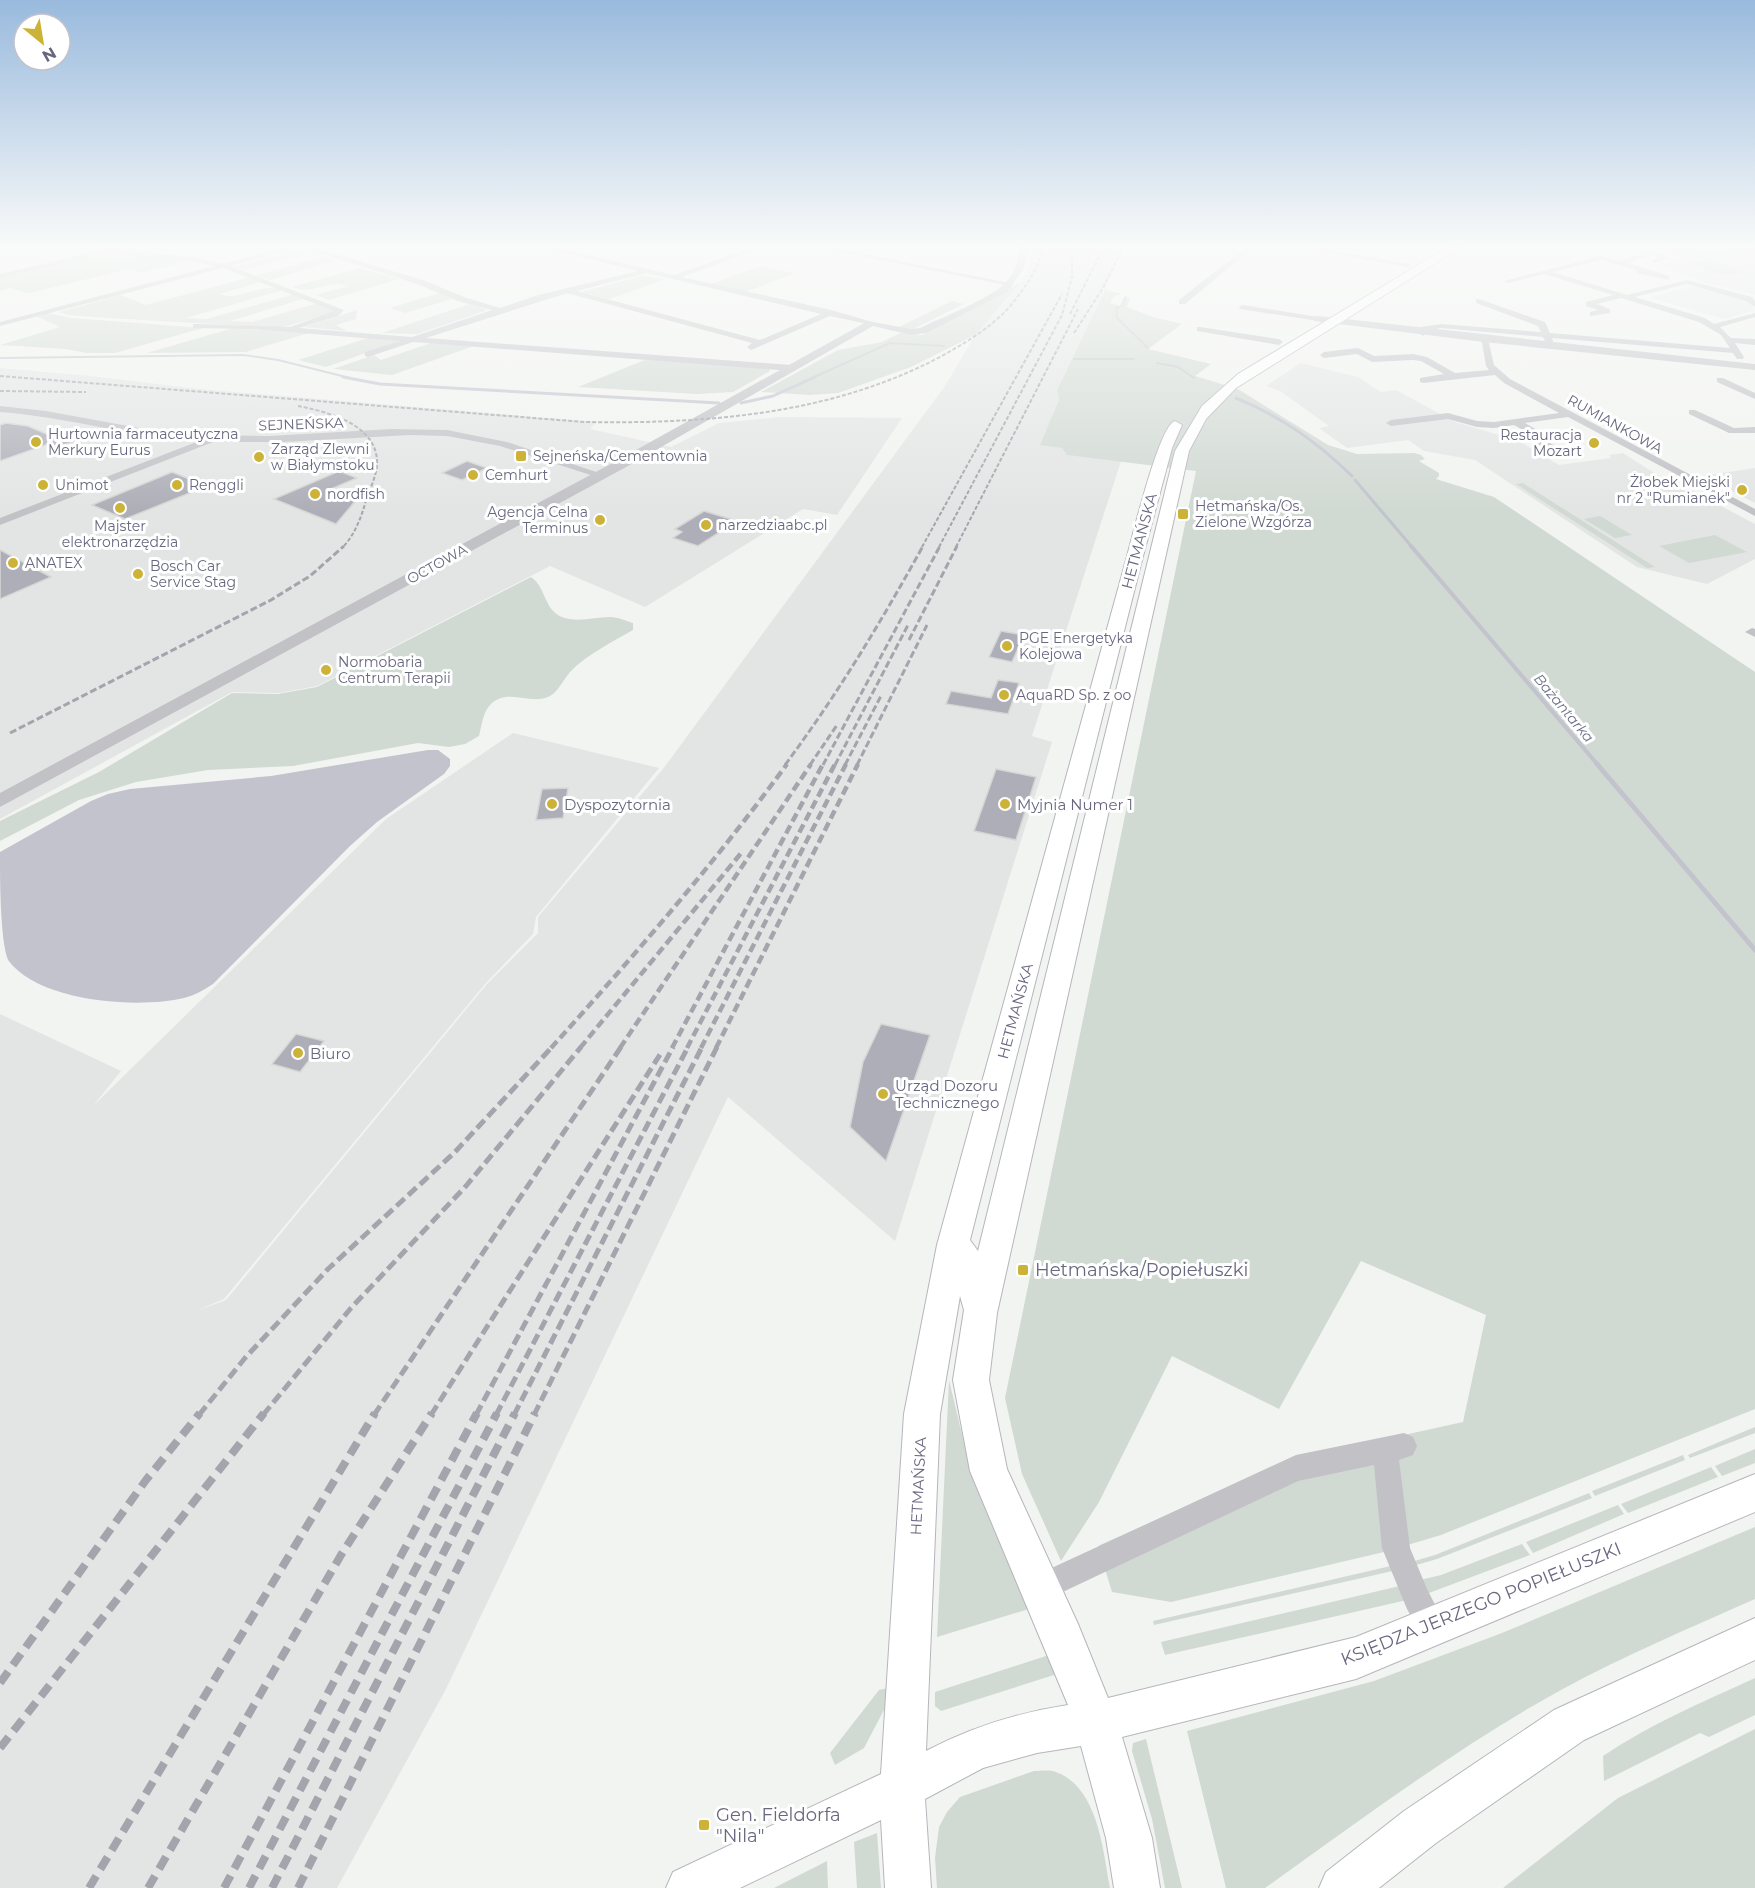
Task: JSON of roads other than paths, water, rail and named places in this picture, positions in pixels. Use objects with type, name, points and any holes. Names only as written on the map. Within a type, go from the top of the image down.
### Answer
[{"type":"main road","name":"HETMAŃSKA","points":[[1137,1888],[1129,1838],[1096,1722],[989,1471],[971,1380],[980,1313],[1182,451],[1198,418],[1235,375],[1291,335]]},
{"type":"main road","name":"HETMAŃSKA","points":[[908,1888],[902,1787],[922,1414],[953,1245],[1165,448],[1179,415],[1205,388],[1235,375],[1310,335]]},
{"type":"main road","points":[[1098,696],[1125,700]]},
{"type":"main road","points":[[953,1245],[966,1258],[973,1272],[980,1313]]},
{"type":"main road","name":"KSIĘDZA JERZEGO POPIEŁUSZKI","points":[[689,1888],[902,1787],[976,1748],[1036,1731],[1096,1722],[1356,1658],[1755,1493]]},
{"type":"main road","points":[[1342,1888],[1420,1827],[1569,1725],[1755,1639]]},
{"type":"street","points":[[366,335],[791,368]]},
{"type":"street","points":[[368,354],[421,335]]},
{"type":"street","points":[[732,335],[761,343]]},
{"type":"street","points":[[720,362],[779,335]]},
{"type":"street","name":"OCTOWA","points":[[0,801],[600,475],[850,335]]},
{"type":"street","points":[[1238,335],[1280,342]]},
{"type":"street","points":[[1445,335],[1548,341],[1588,340],[1596,337],[1736,351]]},
{"type":"street","points":[[1506,335],[1750,367]]},
{"type":"street","points":[[1546,335],[1548,341]]},
{"type":"street","points":[[1724,335],[1750,367]]},
{"type":"street","points":[[1484,339],[1490,366],[1495,372]]},
{"type":"street","points":[[1729,340],[1755,342]]},
{"type":"street","points":[[1349,341],[1348,345],[1372,359],[1400,356],[1424,360],[1453,376]]},
{"type":"street","points":[[1606,344],[1677,351],[1675,345]]},
{"type":"street","points":[[1324,355],[1358,351]]},
{"type":"street","points":[[1423,380],[1495,372]]},
{"type":"street","name":"RUMIANKOWA","points":[[1495,372],[1507,381],[1755,513]]},
{"type":"street","points":[[1720,380],[1755,396]]},
{"type":"street","name":"SEJNEŃSKA","points":[[0,409],[45,414],[133,431],[212,439],[446,433],[482,439],[600,475]]},
{"type":"street","points":[[1692,412],[1732,431],[1755,430]]},
{"type":"street","points":[[1391,423],[1448,416],[1477,424],[1494,425],[1569,414]]},
{"type":"street","points":[[1516,422],[1535,433],[1534,438],[1566,456]]},
{"type":"street","points":[[0,522],[212,439]]},
{"type":"street","points":[[1040,1587],[1296,1468],[1394,1447],[1396,1548],[1432,1626]]},
{"type":"waterway","points":[[1135,335],[1148,348]]},
{"type":"waterway","name":"Bażantarka","points":[[812,378],[890,343],[944,346]]},
{"type":"waterway","name":"Bażantarka","points":[[0,358],[243,355],[278,360],[350,378]]},
{"type":"waterway","name":"Bażantarka","points":[[1074,359],[1134,359]]},
{"type":"waterway","name":"Bażantarka","points":[[1157,363],[1178,367],[1194,378]]},
{"type":"waterway","name":"Bażantarka","points":[[343,377],[380,384],[719,403]]},
{"type":"waterway","name":"Bażantarka","points":[[741,403],[773,396],[815,377]]},
{"type":"waterway","name":"Bażantarka","points":[[1236,398],[1269,413],[1298,431],[1352,476]]},
{"type":"waterway","name":"Bażantarka","points":[[1355,480],[1412,547]]},
{"type":"waterway","name":"Bażantarka","points":[[1411,546],[1598,765]]},
{"type":"waterway","name":"Bażantarka","points":[[1597,764],[1755,950]]},
{"type":"railway","points":[[0,376],[584,422],[676,421],[766,412],[811,404],[855,392],[898,377],[940,357],[977,335]]},
{"type":"railway","points":[[922,547],[1039,335]]},
{"type":"railway","points":[[939,547],[1051,335]]},
{"type":"railway","points":[[956,547],[1065,335]]},
{"type":"railway","points":[[0,391],[86,392]]},
{"type":"railway","points":[[298,406],[324,412],[350,423],[370,440],[375,451],[376,473],[358,523],[343,547]]},
{"type":"railway","points":[[785,765],[858,658],[923,546]]},
{"type":"railway","points":[[823,765],[940,546]]},
{"type":"railway","points":[[909,640],[957,546]]},
{"type":"railway","points":[[10,733],[271,600],[310,576],[343,547]]},
{"type":"railway","points":[[835,765],[908,625]]},
{"type":"railway","points":[[857,765],[927,625]]},
{"type":"railway","points":[[845,765],[882,694]]},
{"type":"railway","points":[[810,765],[837,725]]},
{"type":"railway","points":[[551,1048],[672,909],[731,838],[787,764]]},
{"type":"railway","points":[[620,1048],[811,764]]},
{"type":"railway","points":[[672,1048],[823,764]]},
{"type":"railway","points":[[687,1048],[835,764]]},
{"type":"railway","points":[[701,1048],[846,764]]},
{"type":"railway","points":[[716,1048],[858,764]]},
{"type":"railway","points":[[580,1048],[742,852]]},
{"type":"railway","points":[[199,1415],[245,1358],[328,1269],[454,1153],[552,1047]]},
{"type":"railway","points":[[263,1415],[351,1308],[466,1186],[581,1047]]},
{"type":"railway","points":[[374,1415],[621,1047]]},
{"type":"railway","points":[[476,1415],[673,1047]]},
{"type":"railway","points":[[496,1415],[688,1047]]},
{"type":"railway","points":[[514,1415],[702,1047]]},
{"type":"railway","points":[[534,1415],[717,1047]]},
{"type":"railway","points":[[431,1415],[661,1053]]},
{"type":"railway","points":[[0,1683],[146,1480],[200,1413]]},
{"type":"railway","points":[[0,1748],[264,1413]]},
{"type":"railway","points":[[89,1888],[375,1413]]},
{"type":"railway","points":[[148,1888],[341,1555],[432,1413]]},
{"type":"railway","points":[[224,1888],[477,1413]]},
{"type":"railway","points":[[249,1888],[497,1413]]},
{"type":"railway","points":[[272,1888],[515,1413]]},
{"type":"railway","points":[[298,1888],[535,1413]]},
{"type":"place","name":"Hurtownia farmaceutyczna Merkury Eurus","points":[[36,442]]},
{"type":"place","name":"Restauracja Mozart","points":[[1594,443]]},
{"type":"place","name":"Sejneńska/Cementownia","points":[[521,456]]},
{"type":"place","name":"Zarząd Zlewni w Białymstoku","points":[[259,457]]},
{"type":"place","name":"Cemhurt","points":[[473,475]]},
{"type":"place","name":"Unimot","points":[[43,485]]},
{"type":"place","name":"Renggli","points":[[177,485]]},
{"type":"place","name":"Żłobek Miejski nr 2 \"Rumianek\"","points":[[1742,490]]},
{"type":"place","name":"nordfish","points":[[315,494]]},
{"type":"place","name":"Majster elektronarzędzia","points":[[120,508]]},
{"type":"place","name":"Hetmańska/Os. Zielone Wzgórza","points":[[1183,514]]},
{"type":"place","name":"Agencja Celna Terminus","points":[[600,520]]},
{"type":"place","name":"narzedziaabc.pl","points":[[706,525]]},
{"type":"place","name":"ANATEX","points":[[13,563]]},
{"type":"place","name":"Bosch Car Service Stag","points":[[138,574]]},
{"type":"place","name":"PGE Energetyka Kolejowa","points":[[1007,646]]},
{"type":"place","name":"Normobaria Centrum Terapii","points":[[326,670]]},
{"type":"place","name":"AquaRD Sp. z oo","points":[[1004,695]]},
{"type":"place","name":"Dyspozytornia","points":[[552,804]]},
{"type":"place","name":"Myjnia Numer 1","points":[[1005,804]]},
{"type":"place","name":"Biuro","points":[[298,1053]]},
{"type":"place","name":"Urząd Dozoru Technicznego","points":[[883,1094]]},
{"type":"place","name":"Hetmańska/Popiełuszki","points":[[1023,1270]]},
{"type":"place","name":"Gen. Fieldorfa \"Nila\"","points":[[704,1825]]}]
